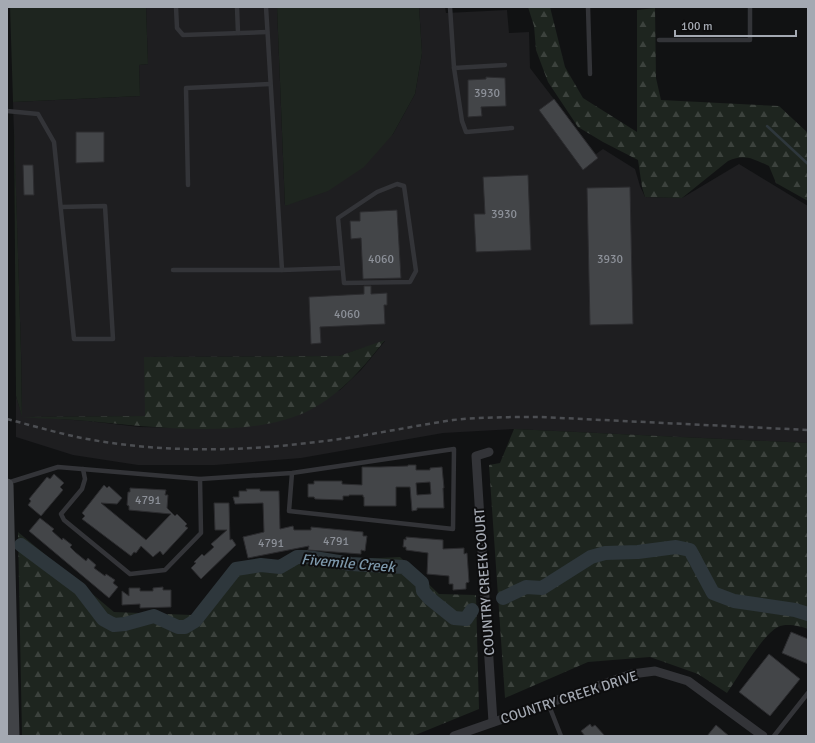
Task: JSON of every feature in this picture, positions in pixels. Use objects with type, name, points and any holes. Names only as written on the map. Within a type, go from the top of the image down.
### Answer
[{"type":"main road","points":[[7,484],[12,736]]},
{"type":"street","name":"COUNTRY CREEK COURT","points":[[489,452],[476,456],[493,722]]},
{"type":"street","name":"COUNTRY CREEK DRIVE","points":[[454,736],[632,674],[654,671],[688,681],[760,735]]},
{"type":"lane","points":[[176,7],[177,28],[183,35],[267,32]]},
{"type":"lane","points":[[237,7],[238,33]]},
{"type":"lane","points":[[266,7],[282,270]]},
{"type":"lane","points":[[450,7],[454,68],[462,121],[466,132],[512,128]]},
{"type":"lane","points":[[588,7],[590,74]]},
{"type":"lane","points":[[659,40],[750,40],[750,7]]},
{"type":"lane","points":[[454,68],[505,65]]},
{"type":"lane","points":[[188,185],[186,88],[270,84]]},
{"type":"lane","points":[[7,111],[38,114],[54,142],[74,339],[113,339],[105,206],[61,207]]},
{"type":"lane","points":[[397,184],[404,186],[416,270],[410,282],[344,283],[342,268],[338,218],[377,192],[397,184]]},
{"type":"lane","points":[[173,270],[282,270],[342,268]]},
{"type":"lane","points":[[7,484],[58,467],[200,479],[292,473],[454,449],[453,529],[289,511],[292,473]]},
{"type":"lane","points":[[83,469],[85,479],[82,490],[61,514],[64,520],[130,574],[165,570],[202,534],[200,479]]},
{"type":"lane","points":[[774,736],[808,693]]},
{"type":"lane","points":[[548,703],[561,736]]},
{"type":"shaded area","points":[[146,7],[277,7],[285,206],[393,134],[415,94],[422,53],[419,7],[445,7],[446,13],[507,10],[509,33],[529,32],[530,68],[596,154],[603,149],[635,169],[645,197],[682,198],[739,164],[808,206],[808,443],[514,429],[443,433],[301,458],[215,465],[138,465],[73,455],[16,437],[16,396],[22,415],[13,102],[140,96],[139,65],[148,64]],"holes":[[[385,341],[361,370],[340,390],[235,428],[140,427],[88,421],[31,417],[145,416],[145,357],[339,356]]]},
{"type":"green space","points":[[10,7],[146,7],[148,64],[139,65],[140,96],[13,102]]},
{"type":"green space","points":[[277,7],[419,7],[422,53],[415,94],[393,134],[364,167],[328,191],[285,206]]},
{"type":"green space","points":[[528,7],[550,7],[565,67],[583,98],[637,132],[637,10],[655,8],[656,78],[661,100],[779,106],[808,133],[808,201],[776,183],[769,166],[744,157],[739,157],[728,161],[682,198],[645,197],[638,160],[578,127],[548,82],[536,50],[534,26]]},
{"type":"green space","points":[[14,123],[21,352],[22,417],[16,396]]},
{"type":"green space","points":[[385,340],[369,360],[342,388],[321,404],[286,419],[260,425],[231,428],[171,428],[80,420],[22,417],[145,416],[144,357],[339,356]]},
{"type":"green space","points":[[514,429],[808,443],[808,629],[785,625],[772,631],[758,647],[727,693],[698,674],[650,657],[588,662],[505,698],[489,465],[500,463]]},
{"type":"green space","points":[[18,532],[114,612],[192,615],[234,565],[400,557],[439,594],[476,595],[479,709],[413,736],[22,736]]},
{"type":"building","points":[[486,77],[505,78],[506,106],[481,107],[482,116],[468,117],[468,80],[486,79]]},
{"type":"building","points":[[554,99],[598,158],[583,170],[539,110]]},
{"type":"building","points":[[76,132],[104,132],[104,162],[76,163]]},
{"type":"building","points":[[23,165],[33,165],[34,195],[24,195]]},
{"type":"building","points":[[528,175],[531,250],[476,252],[474,214],[485,214],[483,177]]},
{"type":"building","points":[[630,187],[633,324],[590,325],[587,188]]},
{"type":"building","points":[[397,210],[401,278],[363,279],[361,238],[351,239],[350,221],[360,221],[360,212]]},
{"type":"building","points":[[364,286],[371,286],[371,294],[387,293],[387,305],[384,305],[385,324],[320,327],[321,343],[311,344],[309,297],[364,294]]},
{"type":"building","points":[[416,465],[416,470],[430,470],[430,468],[442,467],[444,508],[417,508],[417,510],[412,511],[410,487],[396,487],[396,506],[364,506],[363,495],[343,496],[343,500],[315,499],[314,497],[308,497],[308,484],[314,484],[314,481],[342,481],[342,484],[362,485],[362,467]],"holes":[[[430,482],[431,494],[417,495],[416,483]]]},
{"type":"building","points":[[54,474],[64,483],[60,487],[63,490],[41,516],[28,505],[31,501],[29,499],[47,477],[50,479]]},
{"type":"building","points":[[104,485],[107,488],[109,486],[122,498],[117,504],[101,503],[146,540],[171,514],[129,510],[129,506],[127,505],[128,492],[130,492],[130,488],[166,490],[165,495],[168,495],[167,508],[175,516],[177,514],[187,524],[185,526],[188,528],[163,555],[160,551],[153,557],[141,546],[136,553],[134,552],[131,556],[82,519],[85,516],[82,513]]},
{"type":"building","points":[[246,489],[279,491],[280,529],[293,526],[294,530],[311,530],[311,527],[363,532],[363,536],[367,536],[365,551],[361,550],[361,554],[308,550],[309,546],[248,558],[243,537],[264,532],[263,503],[235,504],[233,497],[239,497],[239,491],[247,491]]},
{"type":"building","points":[[214,503],[229,503],[230,540],[232,539],[236,545],[201,579],[191,568],[196,563],[194,562],[202,554],[204,556],[214,547],[211,544],[227,530],[215,530]]},
{"type":"building","points":[[40,518],[54,529],[52,531],[62,540],[63,538],[72,545],[70,547],[75,552],[86,561],[88,558],[96,565],[94,568],[105,576],[106,574],[115,580],[113,583],[118,587],[109,598],[29,531]]},
{"type":"building","points":[[406,537],[443,540],[443,549],[464,548],[464,554],[467,553],[469,582],[466,583],[466,589],[453,590],[453,584],[449,584],[449,576],[427,574],[428,553],[406,550],[406,547],[403,547],[404,539],[406,540]]},
{"type":"building","points":[[163,587],[163,590],[171,590],[171,607],[140,608],[140,604],[122,605],[122,591],[129,596],[129,588],[140,588],[140,591],[153,591],[153,588]]},
{"type":"building","points":[[791,632],[808,639],[808,664],[782,653]]},
{"type":"building","points":[[769,654],[800,679],[770,716],[739,692]]},
{"type":"building","points":[[590,724],[592,727],[595,725],[605,736],[585,736],[581,731]]},
{"type":"building","points":[[716,725],[729,736],[707,736]]},
{"type":"waterway","points":[[767,126],[808,164]]},
{"type":"waterway","name":"Fivemile Creek","points":[[21,545],[80,589],[103,619],[114,625],[125,624],[154,616],[178,627],[185,627],[195,621],[236,569],[261,565],[280,567],[297,557],[308,557],[351,564],[404,567],[422,583],[423,591],[429,598],[454,618],[466,619],[472,610]]},
{"type":"waterway","name":"Fivemile Creek","points":[[503,598],[526,587],[542,588],[591,557],[605,553],[638,552],[676,547],[690,550],[713,593],[734,601],[795,610],[808,614]]},
{"type":"railway","points":[[7,419],[68,435],[106,442],[136,446],[196,449],[256,448],[286,445],[333,440],[453,420],[497,417],[541,417],[808,430]]}]
